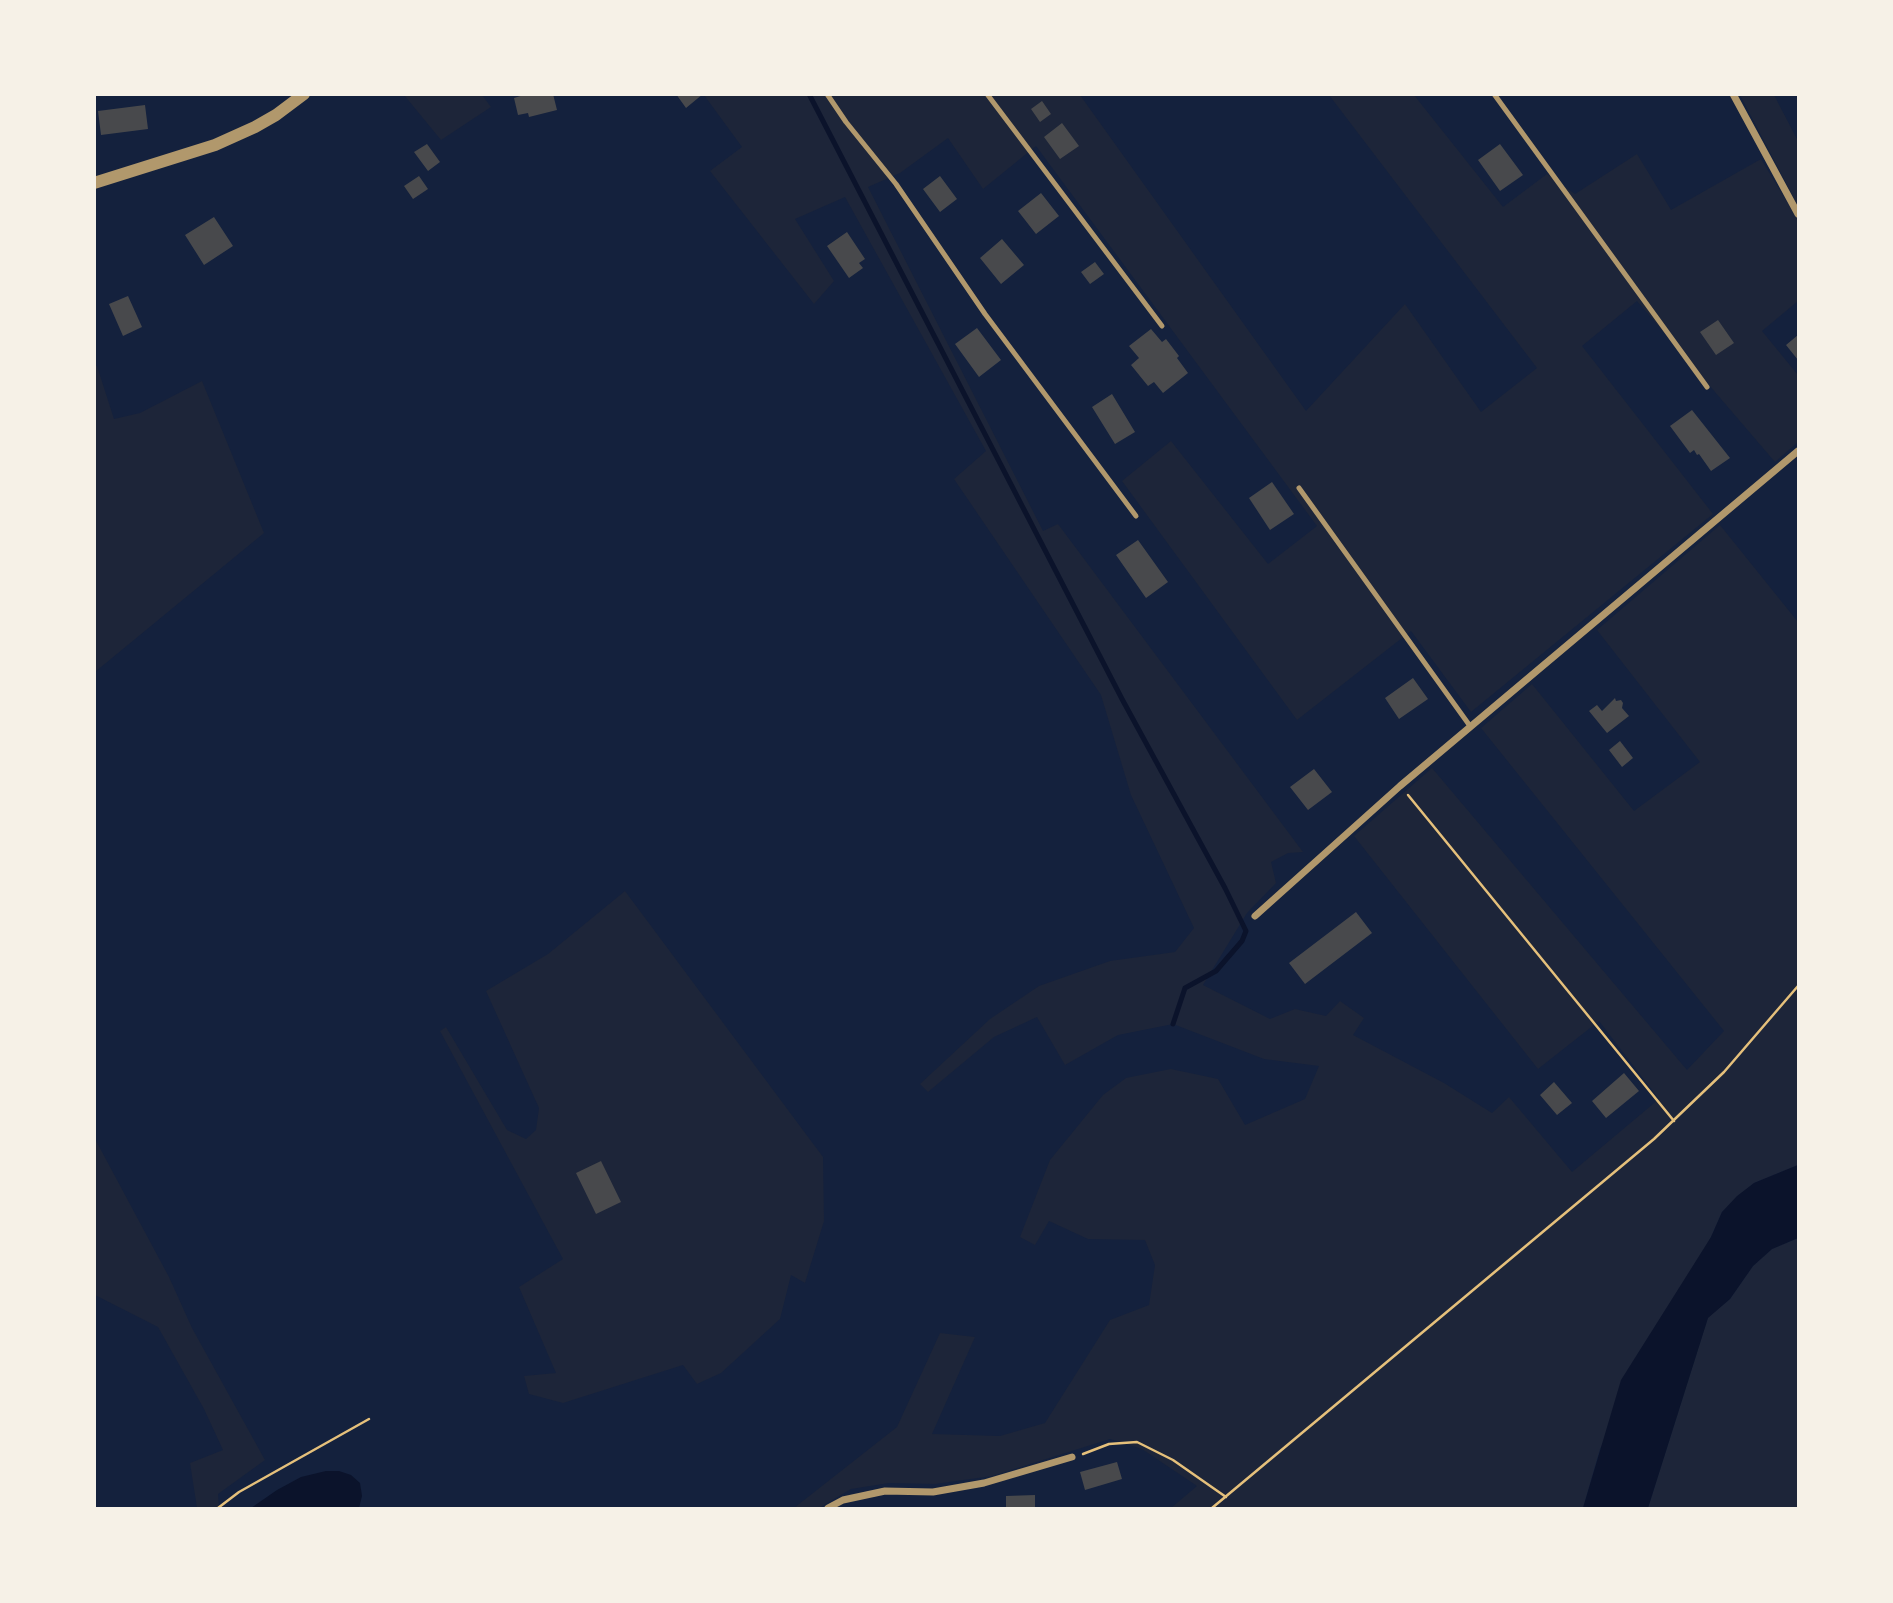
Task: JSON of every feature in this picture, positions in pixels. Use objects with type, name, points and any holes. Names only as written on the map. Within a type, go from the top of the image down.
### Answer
[{"type":"street","points":[[94,183],[215,145],[276,115],[304,94]]},
{"type":"street","points":[[1733,94],[1798,214]]},
{"type":"street","points":[[1255,916],[1470,726],[1798,451]]},
{"type":"street","points":[[828,1508],[842,1500],[885,1491],[933,1492],[984,1483],[1072,1457]]},
{"type":"lane","points":[[827,94],[904,196],[985,314],[1136,516]]},
{"type":"lane","points":[[987,94],[1162,326]]},
{"type":"lane","points":[[1494,94],[1706,387]]},
{"type":"lane","points":[[1299,488],[1470,726]]},
{"type":"path","points":[[1400,786],[1674,1121]]},
{"type":"path","points":[[1212,1508],[1644,1148],[1724,1072],[1798,986]]},
{"type":"path","points":[[218,1508],[239,1492],[369,1419]]},
{"type":"path","points":[[1072,1457],[1109,1444],[1137,1442],[1173,1460],[1226,1497]]},
{"type":"shaded area","points":[[404,95],[482,95],[491,107],[441,140]]},
{"type":"shaded area","points":[[704,95],[1080,95],[1306,411],[1405,304],[1481,412],[1537,368],[1329,95],[1414,95],[1503,207],[1547,174],[1575,194],[1637,154],[1671,210],[1761,159],[1798,220],[1798,301],[1762,331],[1798,375],[1798,442],[1775,462],[1637,301],[1582,346],[1713,514],[1471,712],[1411,631],[1297,720],[1122,481],[1171,441],[1268,564],[1317,526],[1036,146],[983,189],[948,138],[900,173],[868,187],[1043,531],[1058,524],[1303,852],[1288,853],[1271,862],[1276,883],[1247,913],[1203,985],[1270,1019],[1295,1009],[1326,1016],[1340,1001],[1364,1018],[1353,1035],[1444,1083],[1492,1113],[1509,1097],[1572,1172],[1659,1099],[1599,1021],[1538,1069],[1354,836],[1432,768],[1687,1070],[1724,1031],[1481,728],[1532,684],[1634,811],[1700,762],[1597,630],[1720,525],[1798,622],[1798,1165],[1754,1183],[1722,1212],[1600,1449],[1583,1508],[1171,1508],[1197,1486],[1142,1449],[1110,1439],[992,1476],[935,1484],[889,1483],[851,1489],[819,1508],[794,1508],[897,1427],[940,1333],[975,1337],[932,1434],[1000,1436],[1045,1423],[1110,1320],[1149,1305],[1155,1265],[1145,1240],[1088,1239],[1049,1221],[1035,1245],[1020,1237],[1050,1160],[1103,1095],[1126,1078],[1171,1069],[1218,1079],[1245,1125],[1305,1099],[1319,1066],[1264,1059],[1173,1024],[1118,1035],[1065,1065],[1037,1017],[994,1037],[928,1092],[920,1084],[990,1019],[1039,986],[1110,961],[1175,952],[1194,928],[1131,795],[1101,695],[954,479],[986,451],[845,197],[795,219],[834,281],[814,304],[710,171],[742,147]]},
{"type":"shaded area","points":[[1740,95],[1774,95],[1798,141],[1798,206]]},
{"type":"shaded area","points":[[95,366],[114,419],[140,413],[202,381],[264,533],[95,672]]},
{"type":"shaded area","points":[[625,891],[823,1157],[824,1221],[805,1283],[791,1275],[780,1319],[721,1373],[697,1384],[683,1365],[563,1403],[529,1394],[524,1376],[556,1373],[519,1287],[563,1259],[440,1031],[446,1027],[507,1130],[526,1139],[536,1130],[539,1108],[486,991],[548,954]]},
{"type":"shaded area","points":[[94,1137],[169,1277],[192,1328],[265,1460],[218,1494],[219,1508],[197,1508],[190,1463],[223,1450],[204,1409],[158,1327],[95,1295]]},
{"type":"shaded area","points":[[1798,1165],[1798,1238],[1772,1249],[1753,1266],[1730,1299],[1708,1318],[1648,1508],[1583,1508],[1621,1380],[1711,1237],[1722,1212],[1754,1183]]},
{"type":"shaded area","points":[[1798,1238],[1798,1508],[1648,1508],[1708,1317],[1730,1299],[1753,1266],[1772,1249]]},
{"type":"shaded area","points":[[326,1471],[351,1475],[360,1483],[362,1496],[359,1508],[251,1508],[301,1477]]},
{"type":"building","points":[[527,94],[553,94],[557,110],[529,117],[528,113],[518,115],[514,98]]},
{"type":"building","points":[[676,94],[703,94],[686,108]]},
{"type":"building","points":[[1042,101],[1051,114],[1040,122],[1031,109]]},
{"type":"building","points":[[145,105],[148,129],[101,135],[98,111]]},
{"type":"building","points":[[1062,123],[1079,146],[1060,159],[1044,137]]},
{"type":"building","points":[[427,144],[440,162],[428,171],[414,152]]},
{"type":"building","points":[[1500,144],[1523,175],[1500,191],[1478,160]]},
{"type":"building","points":[[419,176],[428,189],[413,199],[404,186]]},
{"type":"building","points":[[940,176],[957,199],[940,212],[923,189]]},
{"type":"building","points":[[1041,193],[1059,216],[1036,234],[1018,211]]},
{"type":"building","points":[[214,217],[233,246],[204,265],[185,235]]},
{"type":"building","points":[[847,232],[865,259],[859,263],[863,268],[849,278],[827,246]]},
{"type":"building","points":[[1002,239],[1024,265],[1001,284],[980,258]]},
{"type":"building","points":[[1095,262],[1104,274],[1090,284],[1081,272]]},
{"type":"building","points":[[128,296],[142,327],[123,336],[109,304]]},
{"type":"building","points":[[1718,320],[1734,343],[1716,355],[1700,332]]},
{"type":"building","points":[[977,328],[1001,360],[979,377],[955,344]]},
{"type":"building","points":[[1151,329],[1162,342],[1166,339],[1188,373],[1163,393],[1154,382],[1148,386],[1131,365],[1139,358],[1129,346]]},
{"type":"building","points":[[1798,335],[1798,360],[1786,345]]},
{"type":"building","points":[[1112,394],[1135,432],[1115,444],[1092,407]]},
{"type":"building","points":[[1692,410],[1730,458],[1711,471],[1699,454],[1694,450],[1690,453],[1670,426]]},
{"type":"building","points":[[1272,482],[1294,514],[1270,530],[1249,498]]},
{"type":"building","points":[[1138,540],[1168,582],[1146,598],[1116,555]]},
{"type":"building","points":[[1413,678],[1428,699],[1399,719],[1385,698]]},
{"type":"building","points":[[1615,698],[1616,701],[1621,700],[1622,708],[1629,716],[1607,733],[1589,711],[1597,705],[1602,711]]},
{"type":"building","points":[[1620,741],[1633,758],[1622,767],[1609,750]]},
{"type":"building","points":[[1314,769],[1332,792],[1308,810],[1290,787]]},
{"type":"building","points":[[1356,912],[1372,933],[1305,984],[1289,963]]},
{"type":"building","points":[[1624,1073],[1639,1091],[1606,1118],[1592,1101]]},
{"type":"building","points":[[1554,1082],[1572,1103],[1557,1115],[1540,1095]]},
{"type":"building","points":[[601,1161],[621,1202],[596,1214],[576,1173]]},
{"type":"building","points":[[1117,1462],[1122,1479],[1085,1490],[1080,1472]]},
{"type":"building","points":[[1035,1495],[1035,1508],[1006,1508],[1006,1496]]},
{"type":"waterway","points":[[809,94],[1122,699],[1246,931],[1242,941],[1216,971],[1185,988],[1173,1024]]}]
